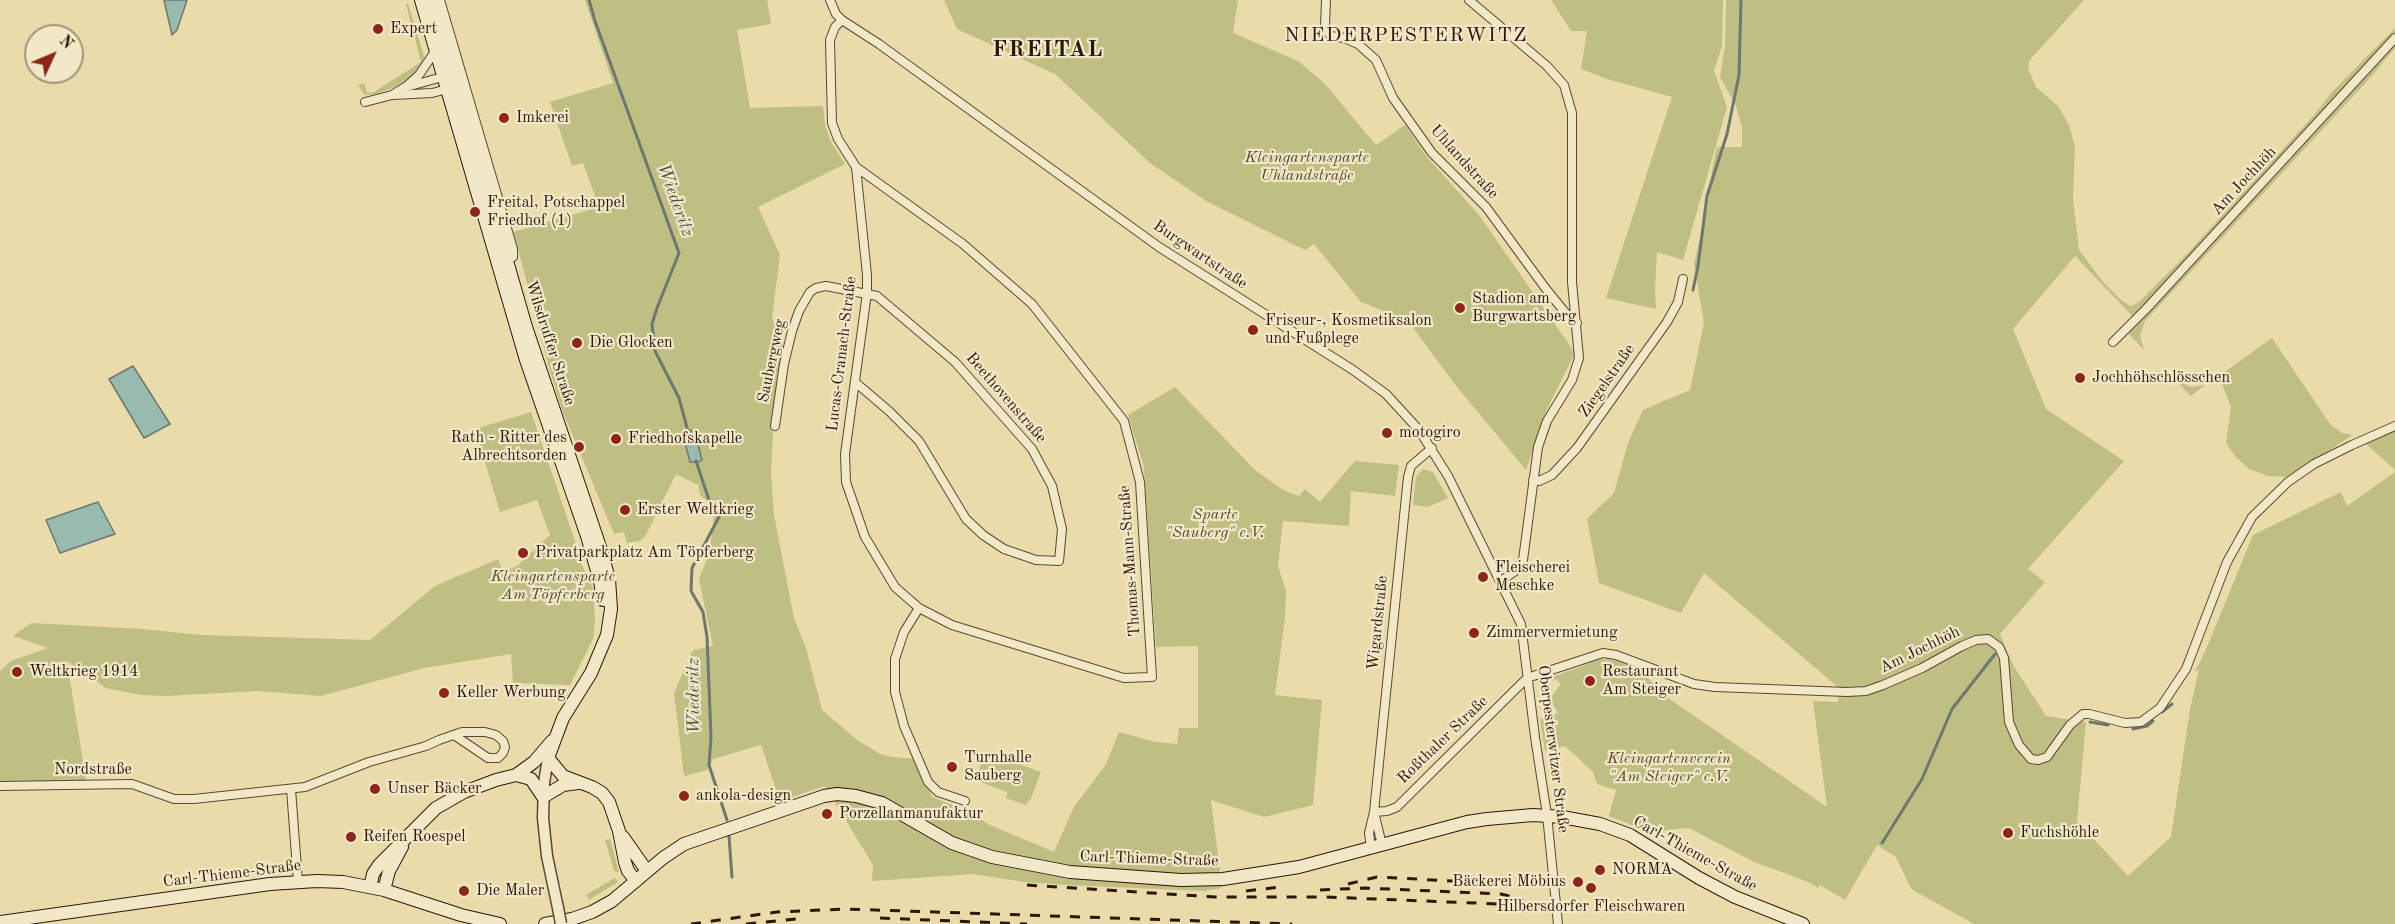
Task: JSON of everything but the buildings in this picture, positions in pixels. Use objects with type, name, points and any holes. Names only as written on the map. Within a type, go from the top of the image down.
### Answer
[{"type":"main road","name":"Wilsdruffer Straße","points":[[421,0],[436,50],[450,81]]},
{"type":"main road","name":"Wilsdruffer Straße","points":[[432,0],[450,81],[501,260],[602,550],[609,579],[611,609],[607,635],[591,673],[563,718],[548,758]]},
{"type":"main road","name":"Wilsdruffer Straße","points":[[370,887],[373,874],[379,865],[436,808],[464,792],[516,775],[534,762],[554,739]]},
{"type":"main road","points":[[548,758],[563,776],[602,793],[609,802],[619,831],[628,871],[636,881]]},
{"type":"main road","points":[[516,775],[531,779],[543,797],[563,784],[582,783]]},
{"type":"main road","name":"Carl-Thieme-Straße","points":[[545,924],[592,912],[612,901],[671,853],[697,839],[824,796],[837,794],[869,798],[965,849],[1026,865],[1070,872],[1181,880],[1223,879],[1299,867],[1467,822],[1506,816],[1547,815],[1600,824],[1630,835],[1699,878],[1735,897],[1803,924]]},
{"type":"main road","name":"Wilsdruffer Straße","points":[[384,890],[389,871],[412,831]]},
{"type":"main road","points":[[619,831],[647,872]]},
{"type":"main road","name":"Carl-Thieme-Straße","points":[[0,922],[298,882],[342,882],[384,890],[461,915],[500,924]]},
{"type":"street","name":"Wilsdruffer Straße","points":[[440,0],[513,249],[514,255],[501,260]]},
{"type":"street","name":"Burgwartstraße","points":[[830,0],[836,14],[842,20],[879,44],[1159,247],[1353,370],[1386,394],[1408,417],[1431,448],[1448,476],[1501,581]]},
{"type":"street","name":"Uhlandstraße","points":[[1326,0],[1325,26],[1327,31],[1331,36],[1355,43],[1376,60],[1393,98],[1431,153],[1485,207],[1546,289],[1576,323]]},
{"type":"street","points":[[1470,0],[1547,66],[1564,85],[1572,113],[1572,282],[1580,349],[1578,365],[1541,435],[1535,459],[1523,560],[1518,569],[1501,581]]},
{"type":"street","name":"Lucas-Cranach-Straße","points":[[842,20],[835,27],[830,40],[832,123],[838,139],[856,167],[867,293],[845,454],[846,482],[865,537],[895,587],[920,608],[952,625],[1124,678],[1152,677]]},
{"type":"street","name":"Am Jochhöh","points":[[2113,342],[2395,39]]},
{"type":"street","points":[[392,95],[408,86],[419,75],[436,50]]},
{"type":"street","points":[[408,86],[450,81]]},
{"type":"street","points":[[365,102],[392,95],[432,93],[450,81]]},
{"type":"street","name":"Thomas-Mann-Straße","points":[[856,167],[963,244],[1032,304],[1124,421],[1140,482],[1152,677]]},
{"type":"street","name":"Ziegelstraße","points":[[1533,480],[1539,481],[1552,475],[1577,448],[1667,322],[1678,302],[1683,279]]},
{"type":"street","name":"Saubergweg","points":[[775,426],[784,364],[792,331],[806,298],[816,288],[826,286],[867,293]]},
{"type":"street","name":"Beethovenstraße","points":[[855,382],[919,441],[966,519],[983,536],[1004,549],[1036,560],[1059,561],[1062,529],[1052,486],[1032,449],[955,362],[887,303],[878,296],[867,293]]},
{"type":"street","name":"Am Jochhöh","points":[[1527,678],[1603,653],[1616,655],[1672,677],[1715,687],[1832,692],[1866,691],[1901,678],[1976,640],[1988,639],[1999,647],[2004,658],[2007,677],[2007,712],[2012,730],[2031,759],[2043,759],[2051,753],[2070,725],[2083,714],[2132,724],[2155,714],[2186,669],[2227,562],[2249,521],[2267,501],[2299,474],[2330,455],[2395,426]]},
{"type":"street","name":"Wigardstraße","points":[[1377,847],[1369,833],[1374,812],[1408,477],[1411,466],[1431,448]]},
{"type":"street","name":"Oberpesterwitzer Straße","points":[[1501,581],[1521,624],[1547,815],[1558,924]]},
{"type":"street","points":[[920,608],[904,632],[895,659],[895,692],[904,726],[928,782],[938,792],[965,801]]},
{"type":"street","name":"Roßthaler Straße","points":[[1374,812],[1397,807],[1527,678]]},
{"type":"street","name":"Nordstraße","points":[[0,786],[132,784],[182,800],[312,786],[369,762],[426,746],[454,735],[462,732],[485,732],[496,735],[503,741],[505,747],[498,758],[488,758],[454,735]]},
{"type":"street","name":"Wilsdruffer Straße","points":[[548,758],[543,797],[544,837],[561,924]]},
{"type":"street","points":[[291,789],[298,882]]},
{"type":"green space","name":"Sparte \"Sauberg\" e.V.","points":[[585,0],[767,0],[771,24],[737,30],[750,108],[823,106],[825,125],[831,142],[845,164],[758,207],[780,255],[772,318],[783,345],[774,414],[771,473],[774,515],[794,618],[806,648],[822,710],[857,740],[880,754],[918,759],[932,797],[966,810],[990,825],[1054,852],[1074,807],[1105,766],[1119,732],[1155,742],[1177,744],[1179,728],[1198,728],[1198,646],[1156,647],[1144,467],[1128,415],[1175,387],[1254,469],[1283,490],[1299,496],[1305,489],[1320,502],[1355,461],[1399,465],[1395,496],[1351,491],[1349,526],[1283,521],[1278,566],[1286,591],[1285,617],[1275,695],[1322,700],[1313,805],[1264,817],[1211,800],[1222,888],[1204,891],[1067,885],[1024,882],[973,874],[872,881],[873,865],[825,786],[780,801],[761,745],[713,759],[707,770],[684,776],[674,693],[693,650],[713,646],[699,579],[710,551],[713,506],[700,495],[698,485],[676,474],[646,535],[640,541],[627,543],[624,532],[614,534],[562,410],[518,249],[510,233],[599,207],[583,163],[572,166],[550,102],[613,83]]},
{"type":"green space","name":"Kleingartensparte Uhlandstraße","points":[[944,0],[1238,0],[1233,33],[1298,61],[1325,84],[1376,145],[1405,125],[1427,157],[1479,215],[1575,353],[1547,409],[1526,470],[1457,387],[1408,321],[1361,302],[1314,244],[1305,250],[1206,201],[1150,163],[1055,74],[957,29]]},
{"type":"green space","points":[[1551,0],[1723,0],[1722,46],[1714,71],[1727,107],[1683,260],[1657,252],[1656,309],[1606,298],[1672,97],[1607,79],[1581,69],[1587,31],[1571,31]]},
{"type":"green space","name":"Kleingartenverein \"Am Steiger\" e.V.","points":[[1726,0],[2084,0],[2029,61],[2028,68],[2036,87],[2058,106],[2069,125],[2075,147],[2073,199],[2079,250],[2103,282],[2122,301],[2131,306],[2139,302],[2184,257],[2315,114],[2331,93],[2395,28],[2395,48],[2370,78],[2145,321],[2140,336],[2144,350],[2128,333],[2138,322],[2075,256],[2013,329],[2046,409],[2124,461],[2028,569],[2045,582],[2000,634],[2013,665],[2046,716],[2086,722],[2077,821],[2128,876],[2171,837],[2190,709],[2199,670],[2195,672],[2253,535],[2341,492],[2347,506],[2395,472],[2395,924],[1974,924],[1911,889],[1896,857],[1877,845],[1845,900],[1820,885],[1818,888],[1806,881],[1754,862],[1689,828],[1656,831],[1655,825],[1632,825],[1609,816],[1616,790],[1597,784],[1593,772],[1565,746],[1545,751],[1540,719],[1558,713],[1550,699],[1561,684],[1556,679],[1552,681],[1550,678],[1598,660],[1610,659],[1636,667],[1671,700],[1827,807],[1813,701],[1838,702],[1839,688],[1704,573],[1681,613],[1599,583],[1587,519],[1614,493],[1628,443],[1643,410],[1690,390],[1704,323],[1694,264],[1707,209],[1712,169],[1717,147],[1742,147],[1742,127],[1736,106],[1720,77],[1725,46]]},
{"type":"green space","points":[[408,3],[426,63],[417,73],[400,85],[376,94],[365,95],[358,85],[364,83],[367,93],[374,92],[421,62],[406,4]]},
{"type":"green space","points":[[2272,338],[2330,424],[2342,433],[2352,435],[2290,477],[2268,476],[2249,469],[2235,456],[2226,443],[2231,407],[2219,376]]},
{"type":"green space","points":[[2174,379],[2191,387],[2205,385],[2191,396]]},
{"type":"green space","name":"Kleingartensparte Am Töpferberg","points":[[531,412],[576,544],[573,546],[593,588],[595,621],[593,639],[570,685],[513,683],[511,654],[424,668],[321,696],[258,691],[166,696],[141,695],[106,688],[67,661],[86,780],[0,784],[0,671],[11,661],[48,648],[13,636],[31,623],[202,635],[370,640],[435,586],[498,559],[503,572],[520,565],[518,565],[550,535],[537,500],[500,512],[475,429]]},
{"type":"green space","points":[[2395,429],[2395,470],[2365,443]]},
{"type":"green space","points":[[1423,469],[1433,472],[1448,498],[1428,507],[1413,505],[1416,477]]},
{"type":"green space","points":[[986,752],[1041,772],[1030,801],[1026,805],[1006,798],[1007,792],[975,780]]},
{"type":"green space","points":[[610,839],[619,872],[614,871],[605,840]]},
{"type":"green space","points":[[615,878],[618,882],[589,900],[586,895]]},
{"type":"water","points":[[164,0],[187,0],[177,30],[172,35]]},
{"type":"water","points":[[133,366],[170,424],[144,438],[109,379]]},
{"type":"water","points":[[690,430],[695,433],[702,460],[699,462],[690,462],[683,435]]},
{"type":"water","points":[[98,502],[115,534],[60,553],[46,520]]},
{"type":"waterway","name":"Wiederitz","points":[[589,0],[679,253],[652,324],[655,351],[679,398],[689,435]]},
{"type":"waterway","points":[[1693,290],[1707,196],[1727,134],[1739,75],[1741,0]]},
{"type":"waterway","name":"Wiederitz","points":[[696,461],[710,503],[717,510],[719,517],[692,568],[691,591],[703,612],[707,637],[711,737],[709,765],[727,820]]},
{"type":"waterway","points":[[1882,843],[1922,779],[1952,709],[1995,654]]},
{"type":"waterway","points":[[2162,712],[2172,704]]},
{"type":"waterway","points":[[2133,729],[2147,726],[2153,721]]},
{"type":"waterway","points":[[2090,722],[2108,725]]},
{"type":"waterway","name":"Wiederitz","points":[[729,836],[732,877]]},
{"type":"railway","points":[[1348,884],[1377,877],[1472,882]]},
{"type":"railway","points":[[1027,885],[1215,897],[1326,897],[1499,904],[1539,910]]},
{"type":"railway","points":[[1246,891],[1281,887]]},
{"type":"railway","points":[[1320,890],[1365,888],[1501,894],[1523,900]]},
{"type":"railway","points":[[691,924],[777,912],[845,909],[1292,924]]},
{"type":"railway","points":[[880,918],[1027,924]]},
{"type":"railway","points":[[746,924],[796,919]]},
{"type":"place","name":"Expert","points":[[378,29]]},
{"type":"place","name":"Imkerei","points":[[504,118]]},
{"type":"place","name":"Freital, Potschappel Friedhof (1)","points":[[475,212]]},
{"type":"place","name":"Stadion am Burgwartsberg","points":[[1460,308]]},
{"type":"place","name":"Friseur-, Kosmetiksalon und Fußplege","points":[[1253,330]]},
{"type":"place","name":"Die Glocken","points":[[577,343]]},
{"type":"place","name":"Jochhöhschlösschen","points":[[2080,378]]},
{"type":"place","name":"motogiro","points":[[1387,433]]},
{"type":"place","name":"Friedhofskapelle","points":[[616,439]]},
{"type":"place","name":"Rath - Ritter des Albrechtsorden","points":[[579,447]]},
{"type":"place","name":"Erster Weltkrieg","points":[[625,510]]},
{"type":"place","name":"Privatparkplatz Am Töpferberg","points":[[523,553]]},
{"type":"place","name":"Fleischerei Meschke","points":[[1483,577]]},
{"type":"place","name":"Zimmervermietung","points":[[1474,633]]},
{"type":"place","name":"Weltkrieg 1914","points":[[17,672]]},
{"type":"place","name":"Restaurant Am Steiger","points":[[1590,681]]},
{"type":"place","name":"Keller Werbung","points":[[444,693]]},
{"type":"place","name":"Turnhalle Sauberg","points":[[952,767]]},
{"type":"place","name":"Unser Bäcker","points":[[375,789]]},
{"type":"place","name":"ankola-design","points":[[684,796]]},
{"type":"place","name":"Porzellanmanufaktur","points":[[827,814]]},
{"type":"place","name":"Fuchshöhle","points":[[2008,833]]},
{"type":"place","name":"Reifen Roespel","points":[[351,837]]},
{"type":"place","name":"NORMA","points":[[1600,870]]},
{"type":"place","name":"Bäckerei Möbius","points":[[1578,882]]},
{"type":"place","name":"Hilbersdorfer Fleischwaren","points":[[1591,888]]},
{"type":"place","name":"Die Maler","points":[[464,891]]},
{"type":"district","name":"NIEDERPESTERWITZ","points":[[1406,36]]},
{"type":"district","name":"FREITAL","points":[[1048,50]]}]
